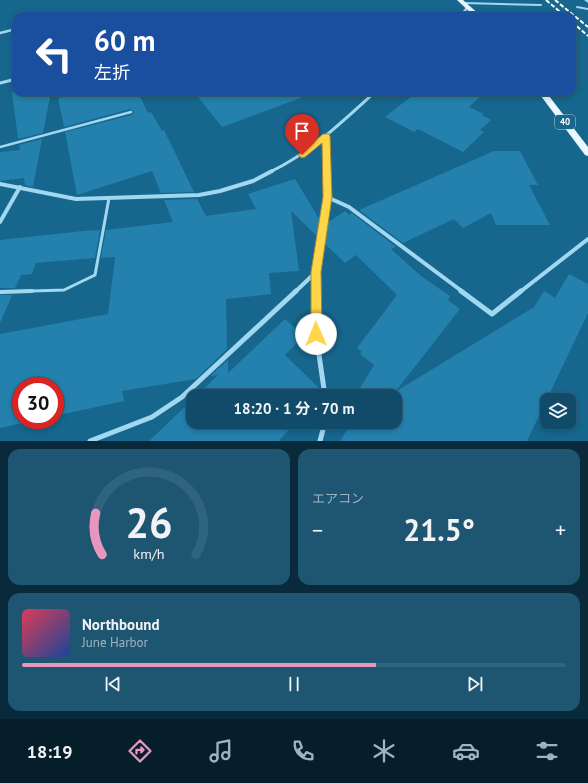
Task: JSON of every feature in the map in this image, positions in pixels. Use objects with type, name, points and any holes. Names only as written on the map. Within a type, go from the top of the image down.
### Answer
[{"type":"main road","points":[[464,3],[474,12]]},
{"type":"main road","name":"40","points":[[545,96],[588,153]]},
{"type":"street","points":[[0,33],[12,30]]},
{"type":"street","points":[[0,83],[12,80]]},
{"type":"street","points":[[0,184],[76,198],[199,195],[220,191],[267,175],[302,155],[326,136],[371,96]]},
{"type":"street","points":[[324,389],[316,334],[316,272],[327,197],[326,136]]},
{"type":"street","points":[[0,222],[20,187]]},
{"type":"street","points":[[327,197],[349,207],[492,314],[588,239]]},
{"type":"street","points":[[90,441],[152,417],[182,397],[316,272]]},
{"type":"street","points":[[320,441],[323,429]]},
{"type":"lane","points":[[464,3],[542,4]]},
{"type":"lane","points":[[576,7],[588,9]]},
{"type":"lane","points":[[0,147],[131,112]]},
{"type":"lane","points":[[0,292],[64,290],[95,275],[109,198]]},
{"type":"building","points":[[13,96],[50,96],[43,133],[18,139]]},
{"type":"building","points":[[66,96],[140,96],[148,113],[151,112],[162,131],[164,130],[194,192],[161,193],[152,171],[77,195],[65,132],[132,115],[134,112],[130,109],[64,127],[58,98]]},
{"type":"building","points":[[197,96],[306,96],[222,127]]},
{"type":"building","points":[[412,96],[481,96],[469,107],[484,114],[482,115],[491,120],[480,130],[484,132],[463,152],[418,129],[414,132],[385,117]]},
{"type":"building","points":[[42,139],[33,187],[25,185],[24,178],[0,181],[0,152],[20,150],[19,145]]},
{"type":"building","points":[[494,151],[520,151],[538,185],[529,185],[550,225],[496,225],[491,213],[463,228],[454,219],[403,243],[359,210]]},
{"type":"building","points":[[295,179],[320,220],[318,237],[291,211],[299,271],[269,273],[271,294],[226,299],[227,349],[196,379],[122,391],[124,401],[64,414],[64,377],[12,377],[12,425],[0,428],[0,334],[108,314],[115,257],[101,258],[106,230],[173,222],[164,200],[197,199],[206,216],[256,209],[248,194]]},
{"type":"building","points":[[345,211],[349,215],[352,213],[396,247],[391,249],[421,276],[450,296],[448,300],[460,309],[397,389],[359,389],[374,365],[360,354],[362,352],[357,348],[397,295],[356,255],[345,263],[324,243],[327,223]]},
{"type":"building","points":[[92,230],[91,231],[100,230],[95,258],[36,263],[32,274],[21,275],[15,288],[0,288],[0,240]]},
{"type":"building","points":[[569,274],[588,284],[588,313],[550,393],[540,393],[540,414],[527,441],[340,441],[348,429],[402,429],[402,389],[400,389],[534,307],[544,291],[555,298]]},
{"type":"building","points":[[0,295],[12,295],[0,323]]},
{"type":"building","points":[[285,319],[304,336],[285,355],[320,389],[203,389],[218,375],[210,376],[228,360],[228,373]]},
{"type":"building","points":[[186,406],[186,429],[289,429],[279,441],[149,441]]},
{"type":"railway","points":[[546,0],[560,12]]},
{"type":"railway","points":[[555,0],[570,12]]},
{"type":"railway","points":[[576,17],[588,27]]},
{"type":"railway","points":[[576,26],[588,36]]},
{"type":"route","points":[[302,155],[326,136],[327,197],[316,272],[316,334]]}]
